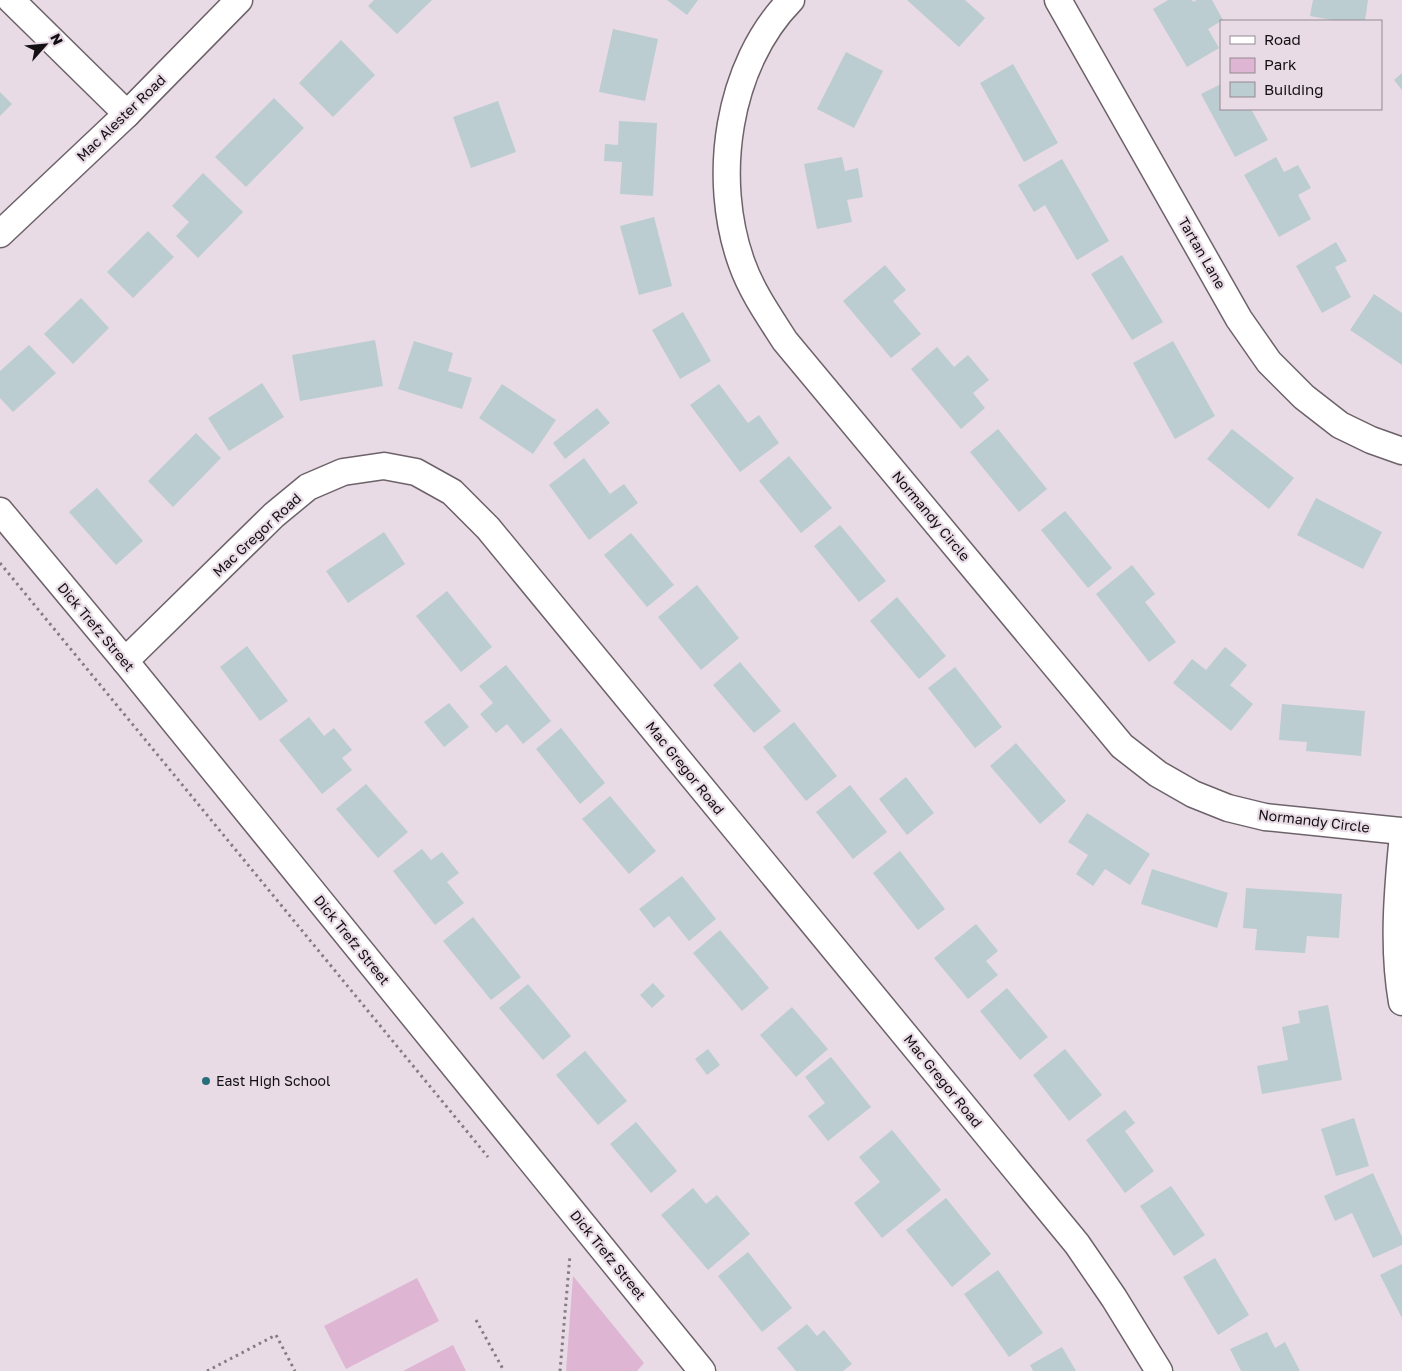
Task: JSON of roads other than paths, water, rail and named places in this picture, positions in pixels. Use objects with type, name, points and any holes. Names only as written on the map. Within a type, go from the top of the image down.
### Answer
[{"type":"street","points":[[11,0],[127,114]]},
{"type":"street","name":"Mac Alester Road","points":[[0,234],[127,114],[239,0]]},
{"type":"street","name":"Normandy Circle","points":[[791,0],[777,14],[753,53],[736,99],[729,139],[726,181],[731,224],[742,264],[762,305],[784,340],[1122,746],[1158,774],[1193,794],[1228,808],[1265,817],[1402,830]]},
{"type":"street","name":"Tartan Lane","points":[[1058,0],[1239,319],[1269,362],[1304,397],[1340,425],[1371,440],[1402,451]]},
{"type":"street","name":"Mac Gregor Road","points":[[125,662],[274,515],[308,487],[343,472],[384,466],[416,472],[452,492],[488,528],[1077,1244],[1160,1371]]},
{"type":"street","name":"Dick Trefz Street","points":[[0,511],[702,1371]]},
{"type":"street","points":[[1402,845],[1396,937],[1402,1002]]},
{"type":"place","name":"East High School","points":[[206,1081]]}]
